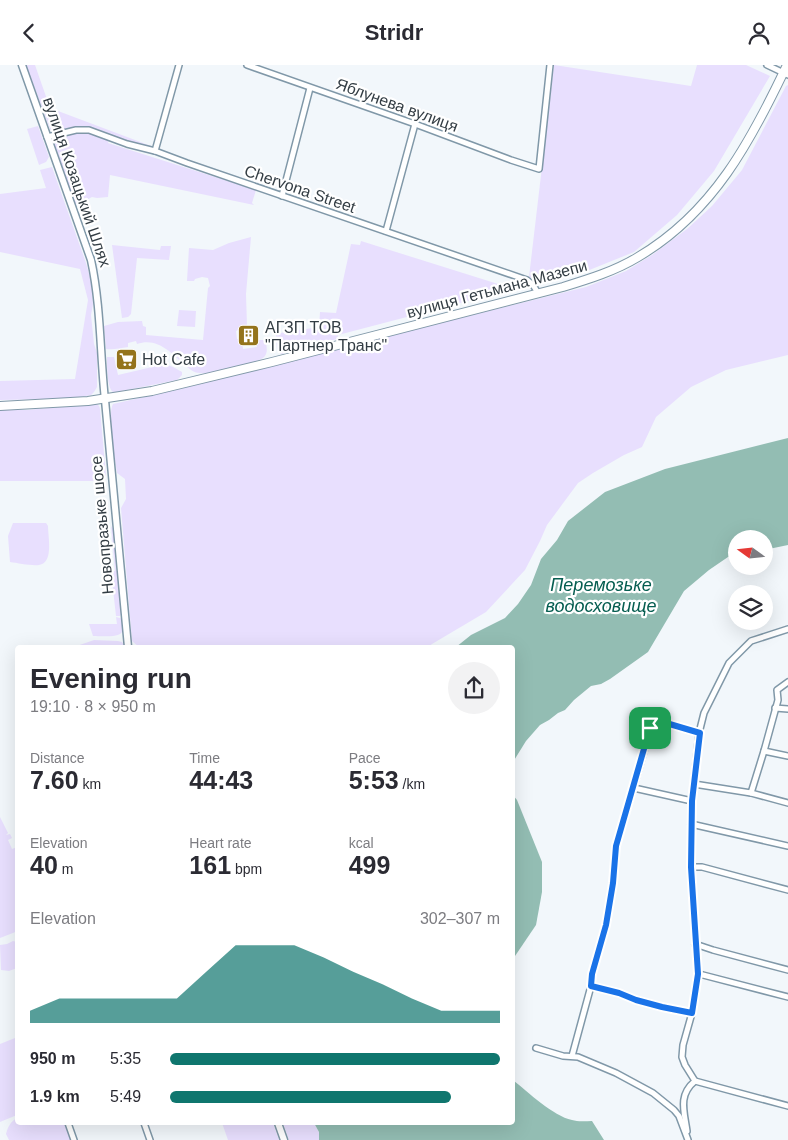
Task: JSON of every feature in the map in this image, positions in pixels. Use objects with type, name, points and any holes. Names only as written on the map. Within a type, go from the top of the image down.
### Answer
[{"type":"highway","name":"вулиця Гетьмана Мазепи","points":[[0,406],[67,403],[152,391],[538,293],[582,281],[623,265],[637,258],[672,233],[686,221],[721,182],[762,117],[786,71]]},
{"type":"main road","name":"вулиця Козацький Шлях","points":[[22,65],[94,273],[104,399]]},
{"type":"main road","name":"Новопразьке шосе","points":[[104,399],[128,645]]},
{"type":"main road","points":[[279,1125],[284,1140]]},
{"type":"street","points":[[155,151],[179,65]]},
{"type":"street","name":"Яблунева вулиця","points":[[247,65],[538,169],[550,65]]},
{"type":"street","points":[[767,65],[786,71]]},
{"type":"street","points":[[282,195],[310,87]]},
{"type":"street","points":[[386,231],[415,124]]},
{"type":"street","name":"Chervona Street","points":[[47,137],[76,130],[89,130],[127,144],[155,151],[527,280],[538,293]]},
{"type":"street","points":[[788,629],[751,641],[728,663],[704,713],[700,733],[691,823],[691,867],[698,974],[692,1013],[682,1045],[682,1057],[695,1081],[788,1106]]},
{"type":"street","points":[[751,793],[778,700],[777,690],[788,682]]},
{"type":"street","points":[[775,708],[788,709]]},
{"type":"street","points":[[572,1056],[606,925],[613,883],[616,846],[650,728],[656,720],[700,733]]},
{"type":"street","points":[[764,751],[788,757]]},
{"type":"street","points":[[694,784],[751,793],[788,803]]},
{"type":"street","points":[[634,788],[692,801]]},
{"type":"street","points":[[691,823],[788,846]]},
{"type":"street","points":[[691,867],[702,867],[788,890]]},
{"type":"street","points":[[695,944],[713,951],[788,970]]},
{"type":"street","points":[[698,974],[788,997]]},
{"type":"street","points":[[591,986],[662,1007],[692,1013]]},
{"type":"street","points":[[536,1048],[578,1057],[616,1073],[653,1093],[674,1109],[679,1116],[688,1140]]},
{"type":"street","points":[[688,1140],[683,1102],[689,1086],[695,1081]]},
{"type":"street","points":[[69,1125],[74,1140]]},
{"type":"street","points":[[145,1125],[150,1140]]},
{"type":"shaded area","points":[[26,65],[35,65],[50,108],[151,146],[149,148],[91,128],[76,127],[54,132],[50,129]]},
{"type":"shaded area","points":[[554,65],[691,86],[697,65],[746,65],[770,76],[714,171],[677,215],[634,252],[577,275],[542,281],[529,277]]},
{"type":"shaded area","points":[[788,85],[788,355],[726,370],[691,387],[656,417],[642,447],[624,455],[578,483],[547,525],[525,570],[486,612],[431,645],[137,645],[132,641],[121,508],[126,499],[125,479],[117,473],[113,448],[111,409],[113,404],[197,385],[586,287],[626,271],[652,255],[687,229],[712,206],[742,170]]},
{"type":"shaded area","points":[[38,126],[49,157],[46,162],[39,165],[27,129]]},
{"type":"shaded area","points":[[85,131],[109,139],[108,143],[256,190],[252,203],[254,205],[110,175],[108,197],[92,197],[77,205],[74,202],[55,148],[55,142],[72,133]]},
{"type":"shaded area","points":[[52,167],[91,281],[93,304],[91,315],[94,344],[97,353],[97,387],[91,395],[81,397],[0,400],[0,381],[75,379],[88,300],[80,269],[0,252],[0,194],[46,188],[40,170]]},
{"type":"shaded area","points":[[251,237],[246,294],[247,326],[236,331],[237,339],[242,339],[243,349],[257,347],[257,340],[263,340],[266,343],[267,349],[263,358],[232,368],[200,373],[191,370],[158,344],[145,342],[137,344],[136,341],[128,343],[128,347],[106,349],[104,326],[118,322],[142,321],[143,326],[146,327],[146,335],[203,340],[208,288],[210,286],[208,278],[202,277],[194,281],[187,281],[189,248],[213,250]]},
{"type":"shaded area","points":[[361,241],[514,289],[338,335],[337,339],[281,354],[277,349],[275,319],[279,319],[280,333],[319,327],[320,312],[336,313],[351,244],[360,245]]},
{"type":"shaded area","points":[[112,245],[160,250],[161,246],[171,246],[169,260],[137,258],[131,314],[128,317],[122,318]]},
{"type":"shaded area","points":[[179,310],[196,311],[195,327],[177,326]]},
{"type":"shaded area","points":[[107,357],[114,357],[118,375],[165,364],[182,372],[182,375],[177,380],[113,392],[108,381]]},
{"type":"shaded area","points":[[94,404],[99,406],[100,409],[106,476],[101,481],[0,481],[0,410],[27,410]]},
{"type":"shaded area","points":[[13,523],[46,523],[48,526],[49,549],[47,560],[44,563],[32,565],[10,562],[8,536]]},
{"type":"shaded area","points":[[111,526],[113,529],[120,616],[116,616],[111,571],[115,571]]},
{"type":"shaded area","points":[[116,617],[122,619],[123,629],[120,634],[93,636],[89,624],[117,624]]},
{"type":"shaded area","points":[[94,640],[118,641],[124,645],[80,645]]},
{"type":"shaded area","points":[[0,817],[8,833],[6,835],[10,834],[12,838],[8,840],[12,849],[15,848],[15,932],[0,938]]},
{"type":"shaded area","points":[[15,942],[15,969],[9,971],[1,970],[0,945]]},
{"type":"shaded area","points":[[15,1038],[15,1116],[0,1122],[0,1044]]},
{"type":"shaded area","points":[[15,1120],[15,1125],[66,1125],[70,1140],[9,1140],[6,1134],[11,1123]]},
{"type":"shaded area","points":[[223,1125],[274,1125],[279,1140],[228,1140]]},
{"type":"shaded area","points":[[284,1125],[315,1125],[319,1132],[319,1140],[289,1140]]},
{"type":"water","name":"Перемозьке водосховище","points":[[788,438],[788,545],[773,548],[773,530],[728,530],[728,557],[684,591],[648,652],[610,679],[601,684],[591,686],[565,710],[540,725],[526,741],[515,759],[515,645],[458,645],[471,635],[505,618],[518,604],[531,585],[541,559],[557,540],[568,521],[605,492],[665,469]]},
{"type":"water","points":[[515,798],[542,862],[542,892],[536,925],[515,956]]},
{"type":"water","points":[[515,1082],[557,1114],[574,1121],[592,1121],[604,1140],[319,1140],[319,1132],[315,1125],[515,1125]]},
{"type":"place","name":"АГЗП ТОВ \"Партнер Транс\"","points":[[249,336]]},
{"type":"place","name":"Hot Cafe","points":[[126,359]]},
{"type":"route","points":[[656,720],[700,733],[692,801],[691,867],[698,974],[692,1013],[662,1007],[591,986],[592,974],[606,925],[613,883],[616,846],[650,728],[656,720]]}]
